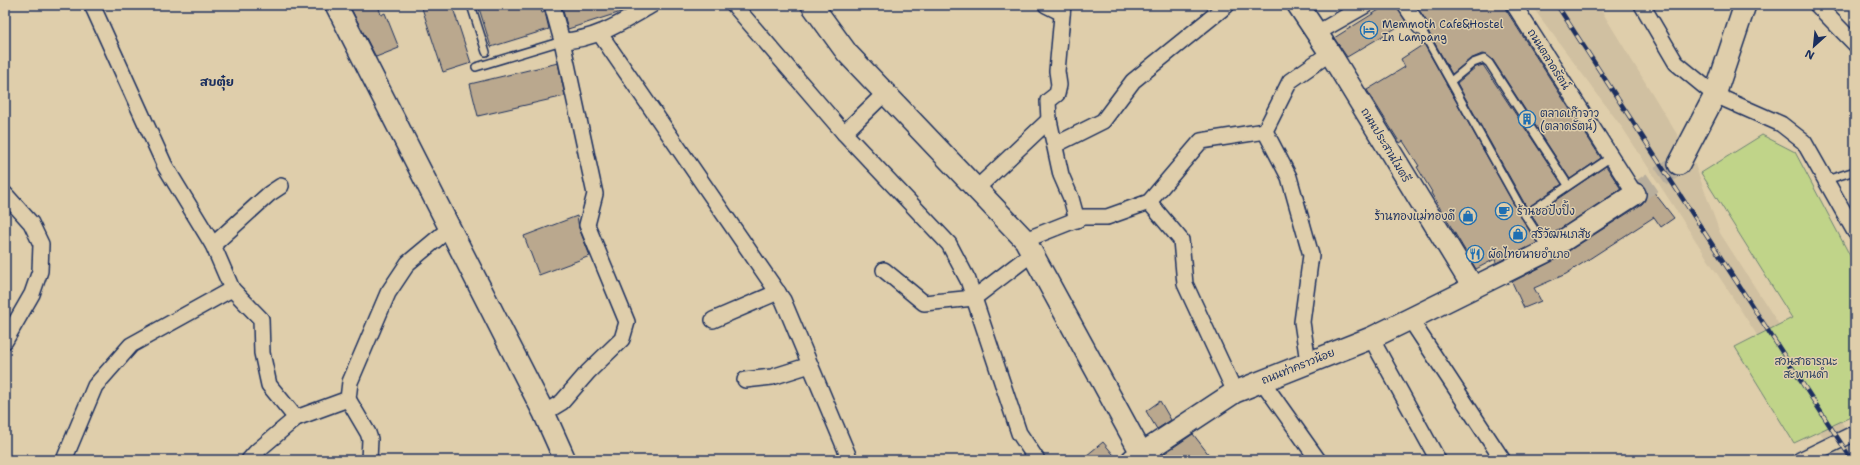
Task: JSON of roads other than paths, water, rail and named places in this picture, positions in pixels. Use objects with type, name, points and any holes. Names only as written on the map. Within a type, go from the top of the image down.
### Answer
[{"type":"street","points":[[92,5],[165,166],[213,245],[232,289],[261,319],[262,353],[269,384],[296,418]]},
{"type":"street","points":[[336,5],[544,413],[565,460]]},
{"type":"street","points":[[544,413],[562,402],[588,372],[622,339],[627,322],[587,225],[595,194],[562,41],[552,5]]},
{"type":"street","points":[[562,41],[576,41],[600,34],[652,5]]},
{"type":"street","points":[[734,5],[844,133],[949,244],[968,280],[1020,433],[1037,460]]},
{"type":"street","points":[[812,5],[847,54],[1029,246],[1139,458]]},
{"type":"street","points":[[1046,5],[1062,9],[1058,71],[1059,85],[1057,94],[1048,101],[1049,120],[1061,175],[1071,198],[1077,220]]},
{"type":"street","points":[[1055,145],[1103,121],[1133,81],[1227,5]]},
{"type":"street","name":"ถนนประสานไมตรี","points":[[1298,5],[1330,53],[1473,287]]},
{"type":"street","points":[[1317,33],[1366,5]]},
{"type":"street","points":[[1405,5],[1420,27]]},
{"type":"street","name":"ถนนตลาดรัตน์","points":[[1514,5],[1635,194]]},
{"type":"street","points":[[1642,5],[1676,63],[1714,95],[1781,124],[1804,142],[1855,232]]},
{"type":"street","points":[[1679,164],[1714,95],[1745,5]]},
{"type":"street","points":[[1817,5],[1855,44]]},
{"type":"street","points":[[600,34],[783,300],[850,460]]},
{"type":"street","points":[[1265,130],[1290,81],[1330,53]]},
{"type":"street","points":[[844,133],[884,93]]},
{"type":"street","points":[[976,189],[1049,120]]},
{"type":"street","points":[[884,270],[924,304],[974,298],[1029,246],[1083,217],[1107,217],[1149,202],[1201,140],[1265,130]]},
{"type":"street","points":[[1265,130],[1289,177],[1311,255],[1302,322],[1308,362]]},
{"type":"street","points":[[213,245],[281,186]]},
{"type":"street","points":[[5,194],[31,223],[41,244],[40,271],[32,294],[5,341]]},
{"type":"street","name":"ถนนท่าคราวน้อย","points":[[1139,458],[1235,392],[1371,338],[1410,320],[1547,251],[1635,194]]},
{"type":"street","points":[[1149,202],[1181,240],[1185,284],[1235,392]]},
{"type":"street","points":[[370,460],[370,439],[368,433],[348,399],[350,382],[388,293],[408,263],[450,228]]},
{"type":"street","points":[[64,460],[95,386],[131,346],[232,289]]},
{"type":"street","points":[[712,320],[778,292]]},
{"type":"street","points":[[1410,320],[1502,458]]},
{"type":"street","points":[[1371,338],[1438,460]]},
{"type":"street","points":[[745,380],[772,377],[810,365]]},
{"type":"street","points":[[1262,381],[1318,460]]},
{"type":"street","points":[[257,457],[296,418],[348,399]]},
{"type":"street","points":[[1800,460],[1855,433]]},
{"type":"lane","points":[[471,5],[486,52]]},
{"type":"lane","points":[[1420,27],[1525,215],[1547,251]]},
{"type":"lane","points":[[476,67],[562,41]]},
{"type":"lane","points":[[1451,81],[1479,60],[1484,59],[1489,63],[1568,185]]},
{"type":"lane","points":[[1525,215],[1611,157]]},
{"type":"lane","points":[[1826,180],[1855,172]]},
{"type":"tunnel","points":[[1635,194],[1679,164]]},
{"type":"railway","points":[[1557,5],[1852,460]]},
{"type":"place","name":"Memmoth Cafe&Hostel In Lampang","points":[[1369,30]]},
{"type":"place","name":"ตลาดเก๊าจาว (ตลาดรัตน์)","points":[[1527,119]]},
{"type":"place","name":"ร้านชอปังปิ้ง","points":[[1504,211]]},
{"type":"place","name":"ร้านทองแม่ทองดี","points":[[1468,216]]},
{"type":"place","name":"สริวัฒนเภสัช","points":[[1518,234]]},
{"type":"place","name":"ผัดไทยนายอำเภอ","points":[[1475,254]]},
{"type":"district","name":"สบตุ๋ย","points":[[217,82]]},
{"type":"park label","name":"สวนสาธารณะ สะพานดำ","points":[[1806,367]]}]
